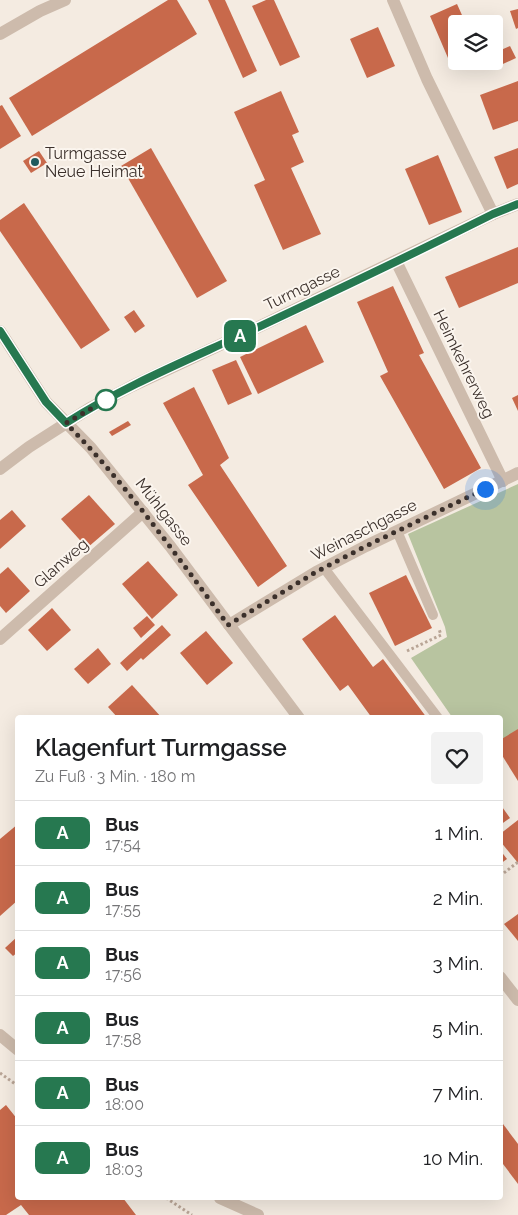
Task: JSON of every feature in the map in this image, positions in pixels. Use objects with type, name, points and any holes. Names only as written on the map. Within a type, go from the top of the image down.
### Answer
[{"type":"street","points":[[0,34],[40,11],[65,0]]},
{"type":"street","points":[[392,0],[427,80],[493,214]]},
{"type":"street","name":"Turmgasse","points":[[0,469],[66,423],[132,386],[493,214],[518,204]]},
{"type":"street","name":"Heimkehrerweg","points":[[396,261],[503,480]]},
{"type":"street","name":"Mühlgasse","points":[[0,331],[46,402],[91,448],[143,512],[297,715]]},
{"type":"street","name":"Weinaschgasse","points":[[228,625],[324,568],[518,473]]},
{"type":"street","name":"Glanweg","points":[[0,639],[143,512]]},
{"type":"street","points":[[503,980],[516,994]]},
{"type":"street","points":[[0,1035],[15,1048]]},
{"type":"street","points":[[224,1200],[258,1215]]},
{"type":"lane","points":[[397,531],[433,614]]},
{"type":"lane","points":[[324,568],[436,715]]},
{"type":"path","points":[[392,658],[441,635],[433,614]]},
{"type":"path","points":[[503,874],[518,862]]},
{"type":"path","points":[[0,1074],[15,1084]]},
{"type":"path","points":[[169,1200],[192,1215]]},
{"type":"green space","points":[[518,484],[518,731],[503,740],[503,715],[451,715],[411,658],[447,637],[445,627],[408,534]]},
{"type":"building","points":[[168,0],[177,0],[197,34],[32,136],[9,98]]},
{"type":"building","points":[[208,0],[225,0],[257,71],[243,78]]},
{"type":"building","points":[[266,0],[274,0],[300,57],[280,66],[252,6]]},
{"type":"building","points":[[457,4],[462,15],[448,15],[448,58],[430,16]]},
{"type":"building","points":[[518,9],[518,28],[516,29],[510,11]]},
{"type":"building","points":[[378,27],[395,66],[367,78],[350,39]]},
{"type":"building","points":[[510,46],[516,58],[503,64],[503,49]]},
{"type":"building","points":[[518,81],[518,121],[493,130],[480,95]]},
{"type":"building","points":[[281,91],[299,132],[292,135],[304,162],[291,168],[321,234],[283,250],[254,185],[265,180],[234,112]]},
{"type":"building","points":[[2,105],[21,136],[0,149],[0,106]]},
{"type":"building","points":[[151,148],[227,281],[197,298],[121,166]]},
{"type":"building","points":[[518,148],[518,184],[507,189],[494,157]]},
{"type":"building","name":"Turmgasse Neue Heimat","points":[[39,151],[47,163],[31,173],[23,161]]},
{"type":"building","points":[[438,155],[462,212],[429,225],[405,169]]},
{"type":"building","points":[[24,203],[110,330],[81,349],[0,231],[0,220]]},
{"type":"building","points":[[518,247],[518,283],[459,308],[445,277]]},
{"type":"building","points":[[393,286],[424,353],[419,355],[481,468],[444,489],[380,376],[388,372],[357,302]]},
{"type":"building","points":[[134,310],[145,326],[135,333],[124,317]]},
{"type":"building","points":[[306,325],[324,362],[258,394],[240,357]]},
{"type":"building","points":[[236,360],[252,394],[228,405],[212,370]]},
{"type":"building","points":[[194,387],[229,458],[220,465],[287,566],[258,587],[188,485],[203,475],[163,403]]},
{"type":"building","points":[[518,395],[518,411],[512,398]]},
{"type":"building","points":[[128,421],[131,425],[112,436],[109,432]]},
{"type":"building","points":[[89,495],[115,524],[87,548],[61,519]]},
{"type":"building","points":[[12,510],[26,526],[0,549],[0,520]]},
{"type":"building","points":[[148,561],[178,595],[152,619],[122,584]]},
{"type":"building","points":[[8,567],[30,591],[6,613],[0,606],[0,574]]},
{"type":"building","points":[[406,575],[432,628],[395,646],[369,593]]},
{"type":"building","points":[[52,608],[71,630],[47,651],[28,630]]},
{"type":"building","points":[[335,615],[373,667],[383,659],[425,715],[370,715],[348,685],[340,691],[302,639]]},
{"type":"building","points":[[147,616],[155,625],[141,638],[133,628]]},
{"type":"building","points":[[162,625],[171,635],[143,660],[141,658],[127,671],[120,663]]},
{"type":"building","points":[[206,631],[233,663],[207,685],[180,653]]},
{"type":"building","points":[[98,648],[111,664],[88,684],[74,669]]},
{"type":"building","points":[[132,685],[159,715],[115,715],[108,707]]},
{"type":"building","points":[[518,729],[518,781],[503,757],[503,738]]},
{"type":"building","points":[[503,808],[510,818],[503,823]]},
{"type":"building","points":[[518,820],[518,863],[503,845],[503,832]]},
{"type":"building","points":[[15,826],[15,903],[0,916],[0,839]]},
{"type":"building","points":[[503,854],[507,859],[503,862]]},
{"type":"building","points":[[518,914],[518,941],[504,924]]},
{"type":"building","points":[[15,939],[15,954],[13,956],[5,948]]},
{"type":"building","points":[[6,1105],[15,1116],[15,1200],[125,1200],[136,1215],[29,1215],[21,1205],[6,1215],[0,1215],[0,1110]]},
{"type":"building","points":[[503,1124],[518,1144],[518,1184],[503,1164]]},
{"type":"bus line","name":"A","points":[[0,331],[46,402],[66,423],[132,386],[493,214],[518,204]]},
{"type":"place","name":"Turmgasse Neue Heimat","points":[[35,162]]},
{"type":"route","points":[[106,400],[66,423],[91,448],[143,512],[228,625],[316,572],[485,489]]}]
